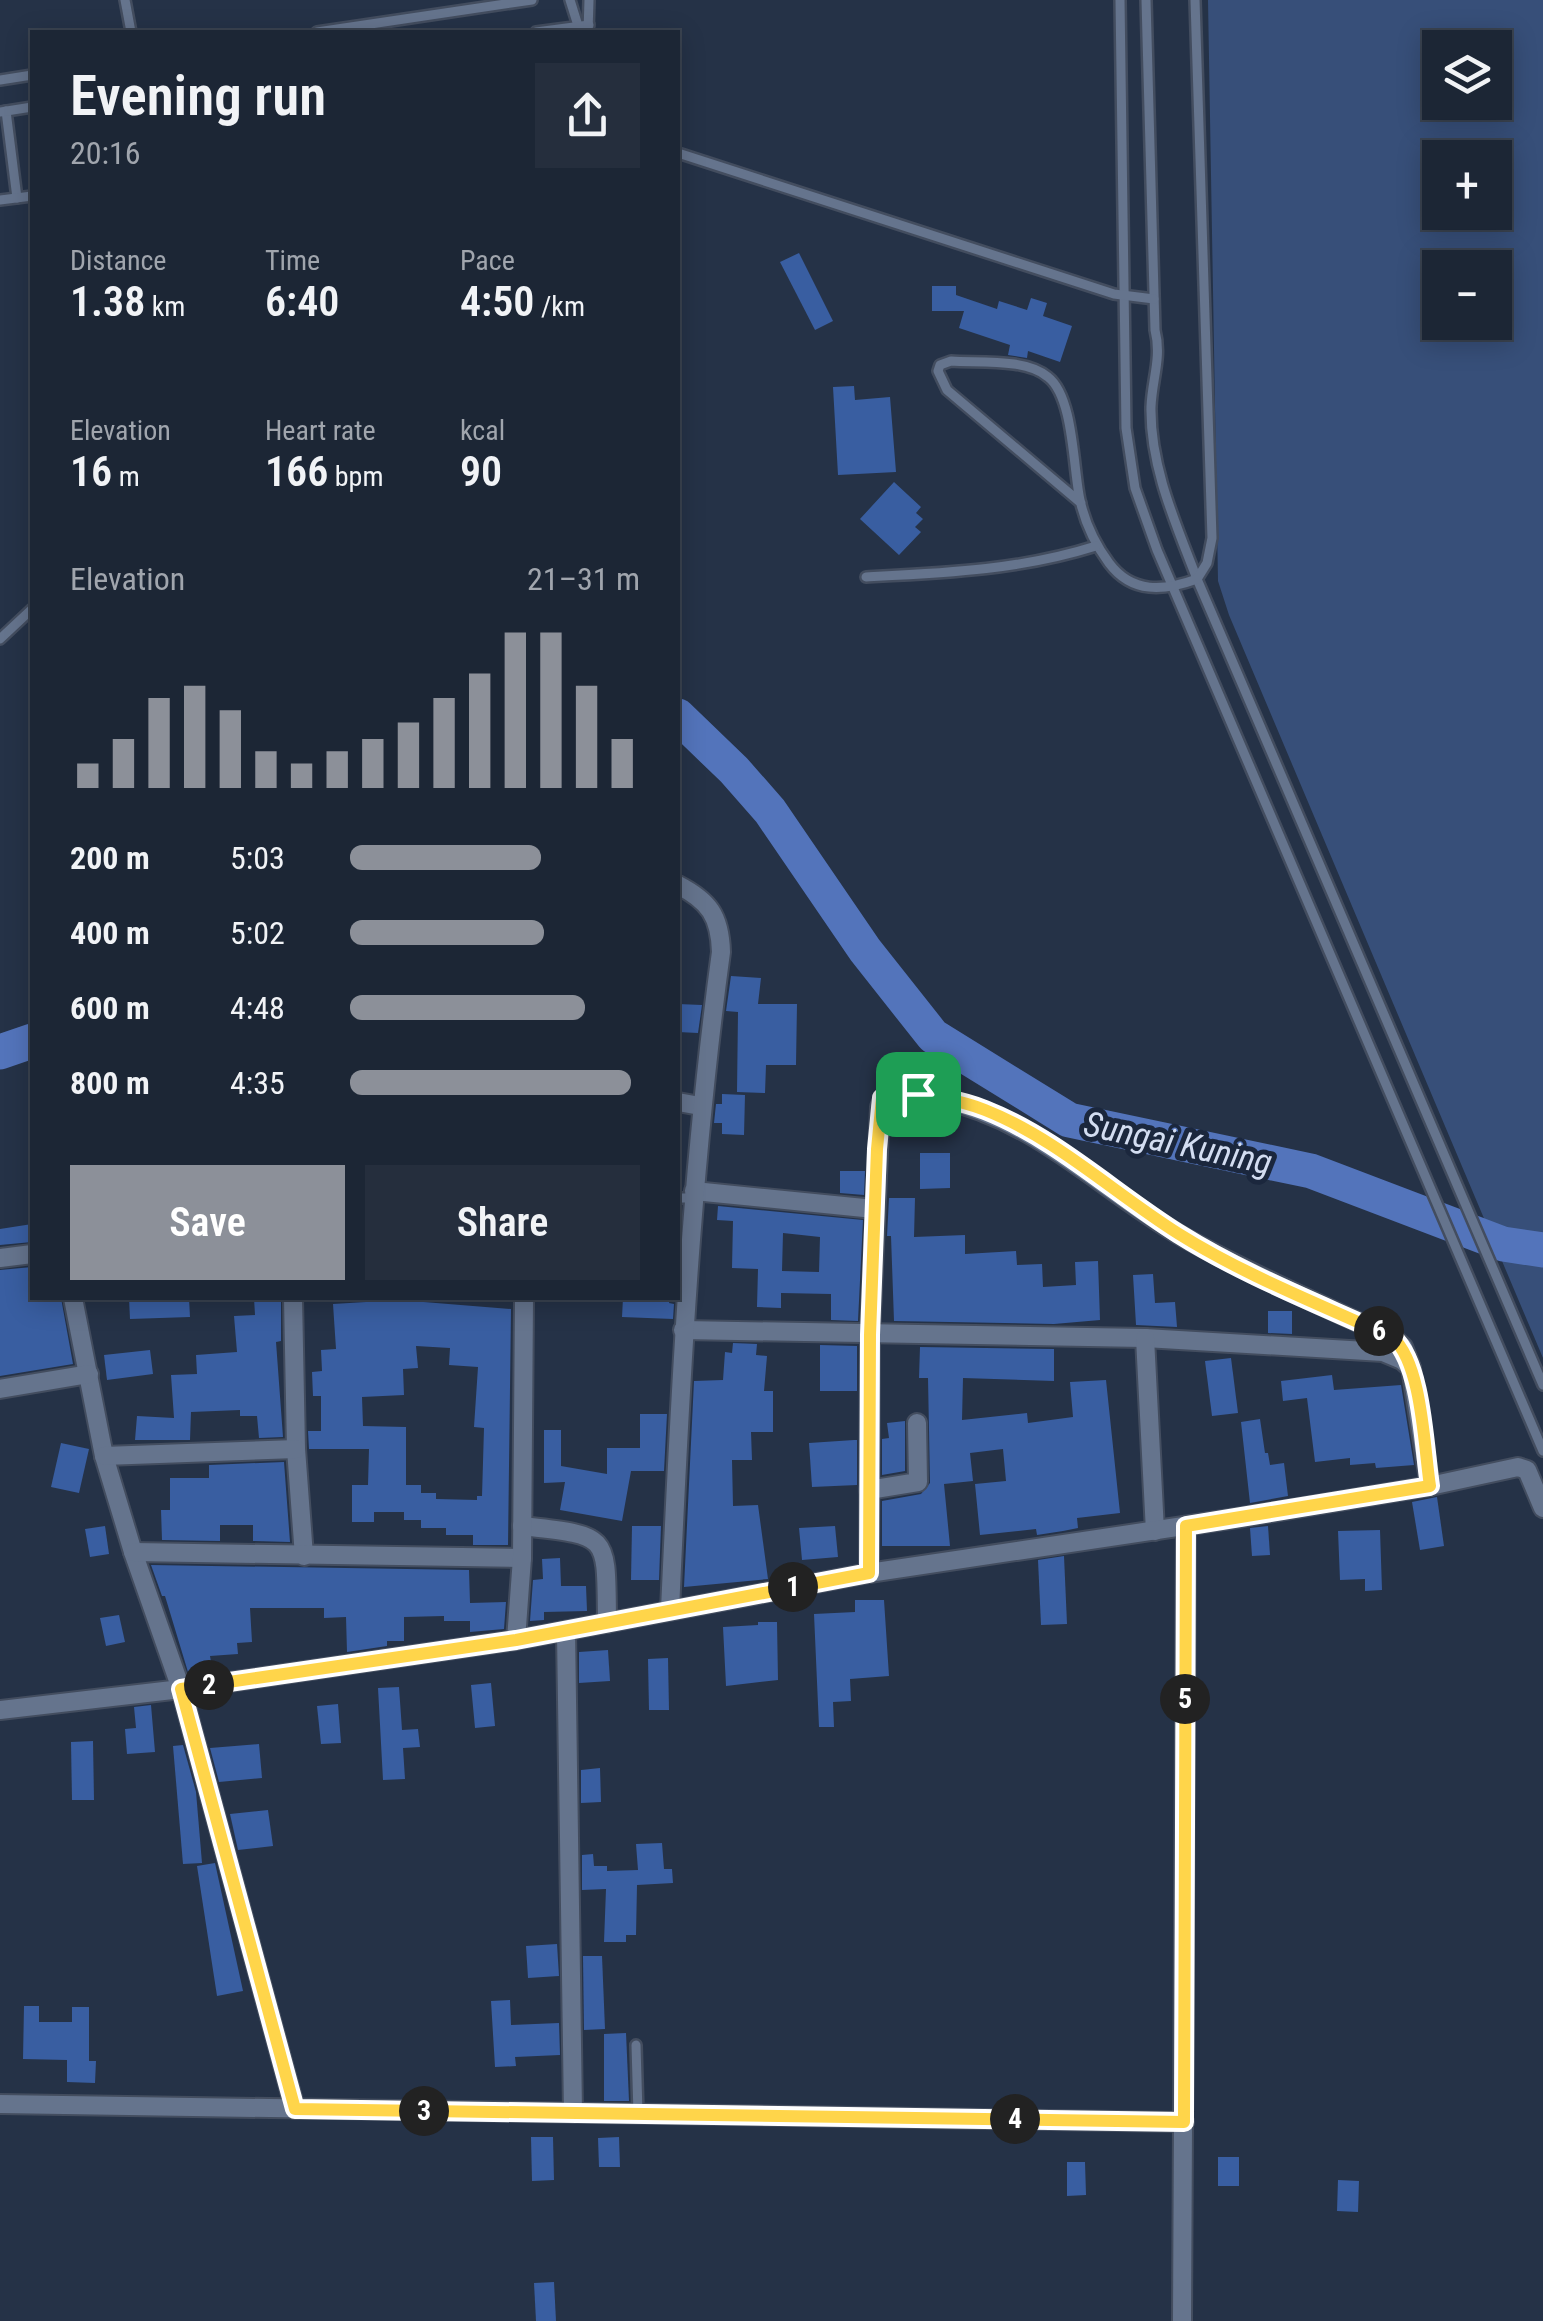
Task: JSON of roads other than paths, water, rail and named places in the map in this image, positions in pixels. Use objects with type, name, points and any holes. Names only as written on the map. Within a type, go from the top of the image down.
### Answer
[{"type":"street","points":[[670,1610],[688,1196],[721,930],[712,909],[700,896],[680,886]]},
{"type":"street","points":[[869,1573],[874,1210],[884,1096],[895,1091],[969,1105],[1001,1117],[1051,1146],[1181,1235],[1285,1290],[1393,1338],[1403,1347],[1411,1368],[1430,1486]]},
{"type":"street","points":[[680,1102],[700,1106]]},
{"type":"street","points":[[688,1196],[874,1210]]},
{"type":"street","points":[[0,1258],[30,1254]]},
{"type":"street","points":[[73,1300],[104,1456],[132,1552],[181,1689],[295,2109]]},
{"type":"street","points":[[292,1300],[296,1450],[304,1556]]},
{"type":"street","points":[[516,1640],[522,1558],[524,1300]]},
{"type":"street","points":[[682,1330],[1145,1338],[1383,1352],[1411,1368]]},
{"type":"street","points":[[1145,1338],[1155,1532]]},
{"type":"street","points":[[0,1390],[89,1374]]},
{"type":"street","points":[[869,1490],[918,1482],[917,1423]]},
{"type":"street","points":[[104,1456],[296,1450]]},
{"type":"street","points":[[0,1710],[181,1689],[516,1640],[869,1573],[1155,1532],[1430,1486],[1518,1467],[1527,1470],[1543,1508]]},
{"type":"street","points":[[522,1526],[586,1533],[601,1546],[606,1564],[607,1623]]},
{"type":"street","points":[[1182,2321],[1186,1526]]},
{"type":"street","points":[[132,1552],[522,1558]]},
{"type":"street","points":[[566,1631],[573,2113]]},
{"type":"street","points":[[0,2104],[1184,2122]]},
{"type":"lane","points":[[125,0],[131,30]]},
{"type":"lane","points":[[330,30],[532,0]]},
{"type":"lane","points":[[570,0],[578,29],[589,29],[589,0]]},
{"type":"lane","points":[[1120,0],[1126,428],[1135,488],[1174,588],[1543,1451]]},
{"type":"lane","points":[[1146,0],[1154,299],[1160,351],[1151,406],[1155,452],[1168,501],[1197,578],[1543,1385]]},
{"type":"lane","points":[[1081,503],[947,390],[938,371],[940,365],[952,360],[1023,366],[1046,374],[1064,400],[1081,503],[1096,546],[1128,582],[1155,590],[1174,588],[1197,578],[1207,563],[1212,538],[1195,0]]},
{"type":"lane","points":[[0,80],[30,75]]},
{"type":"lane","points":[[17,198],[3,111],[30,107]]},
{"type":"lane","points":[[680,153],[1127,296],[1154,299]]},
{"type":"lane","points":[[0,200],[30,196]]},
{"type":"lane","points":[[866,577],[985,572],[1043,562],[1096,546]]},
{"type":"lane","points":[[0,639],[30,611]]},
{"type":"lane","points":[[24,617],[30,624]]},
{"type":"lane","points":[[636,2045],[638,2114]]},
{"type":"waterway","name":"Sungai Kuning","points":[[680,718],[770,811],[865,950],[933,1036],[1069,1120],[1311,1171],[1503,1244],[1543,1250]]},
{"type":"waterway","name":"Sungai Kuning","points":[[0,1052],[30,1042]]}]
